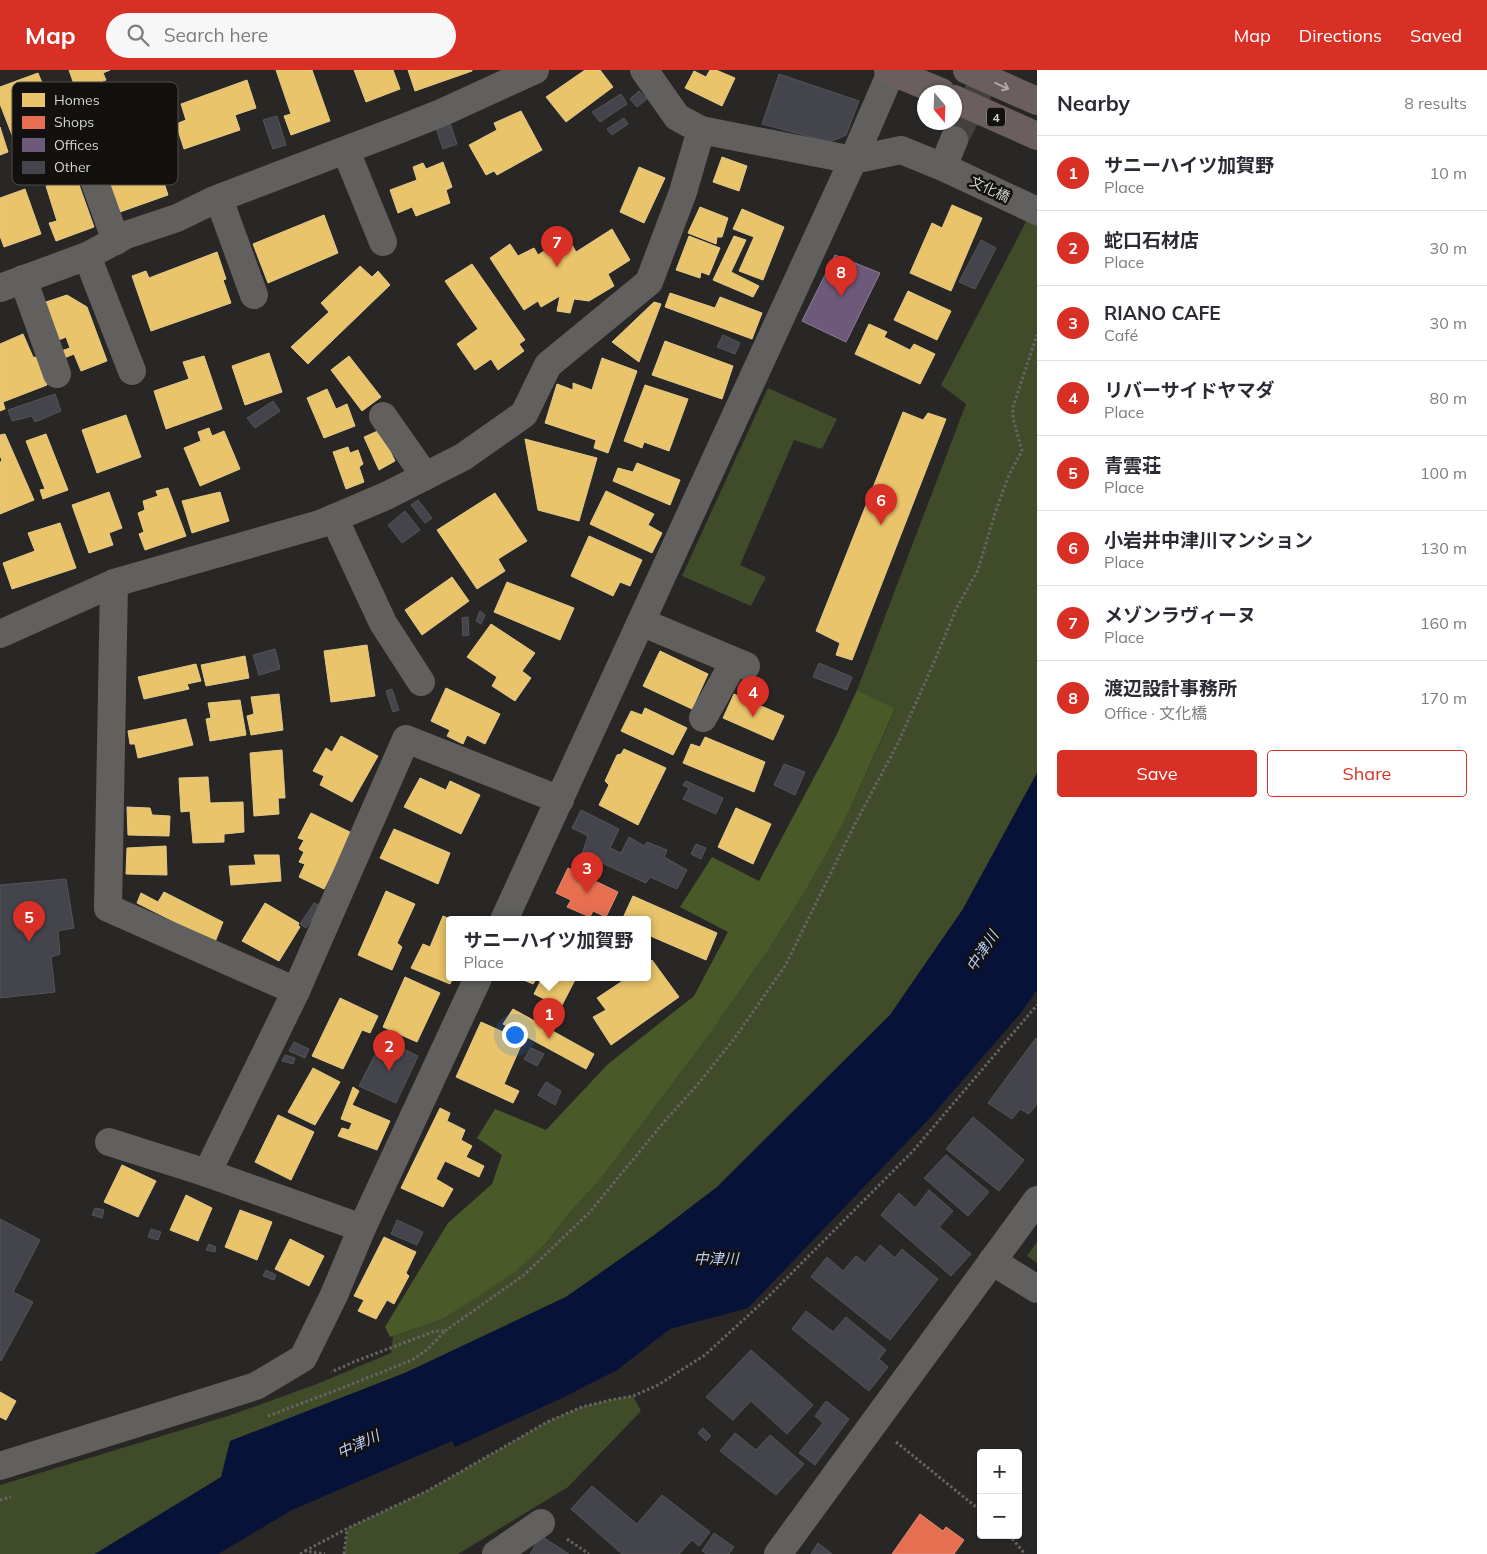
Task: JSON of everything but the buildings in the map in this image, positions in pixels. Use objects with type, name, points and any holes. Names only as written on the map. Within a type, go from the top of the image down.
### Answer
[{"type":"highway","points":[[888,70],[924,85]]},
{"type":"highway","name":"4","points":[[967,70],[1037,101]]},
{"type":"highway","name":"4","points":[[962,103],[1037,136]]},
{"type":"street","points":[[57,374],[12,284],[87,256],[126,235],[176,218],[219,199],[441,113],[535,70]]},
{"type":"street","points":[[644,70],[677,116],[701,130],[853,160]]},
{"type":"street","points":[[506,916],[853,160],[892,70]]},
{"type":"street","points":[[1,630],[114,583],[302,530],[334,518],[386,496],[463,457],[524,414],[548,365],[649,282],[683,192],[701,130]]},
{"type":"street","points":[[943,167],[954,140]]},
{"type":"street","name":"文化橋","points":[[853,160],[901,150],[943,167],[1037,211]]},
{"type":"street","points":[[346,151],[383,242]]},
{"type":"street","points":[[96,185],[116,241]]},
{"type":"street","points":[[219,199],[254,295]]},
{"type":"street","points":[[87,256],[132,371]]},
{"type":"street","points":[[382,416],[425,476]]},
{"type":"street","points":[[334,518],[383,623],[421,682]]},
{"type":"street","points":[[114,583],[108,908],[296,991]]},
{"type":"street","points":[[641,622],[740,664],[703,718]]},
{"type":"street","points":[[207,1172],[296,991],[406,739],[560,800]]},
{"type":"street","points":[[0,1466],[256,1386],[303,1358],[334,1295],[362,1228],[477,981]]},
{"type":"street","points":[[109,1142],[207,1172],[362,1228]]},
{"type":"street","points":[[778,1554],[1037,1200]]},
{"type":"street","points":[[992,1261],[1037,1289]]},
{"type":"street","points":[[496,1554],[541,1523]]},
{"type":"path","points":[[445,1331],[524,1275],[589,1213],[698,1084],[734,1038],[785,966],[854,826],[898,743],[956,608],[978,570],[995,513],[1009,475],[1022,451],[1013,418],[1013,407],[1037,335]]},
{"type":"path","points":[[300,1554],[348,1528],[427,1491],[549,1421],[582,1407],[633,1396],[658,1385],[705,1355],[764,1302],[913,1150],[1037,1005]]},
{"type":"path","points":[[873,1423],[977,1508]]},
{"type":"path","points":[[344,1554],[348,1528]]},
{"type":"path","points":[[1013,1539],[1026,1554]]},
{"type":"path","points":[[305,1551],[325,1554]]},
{"type":"green space","points":[[1027,220],[1037,224],[1037,773],[963,909],[890,1015],[717,1187],[653,1236],[566,1297],[407,1372],[222,1477],[95,1554],[0,1554],[0,1485],[228,1416],[317,1384],[391,1353],[393,1336],[443,1319],[516,1270],[547,1242],[571,1211],[599,1181],[712,1031],[769,949],[806,890],[844,822],[895,710],[857,690],[966,404],[941,385]]},
{"type":"green space","points":[[768,388],[837,419],[822,449],[794,440],[740,565],[766,577],[751,606],[682,576]]},
{"type":"green space","points":[[857,690],[895,709],[844,822],[806,890],[769,949],[712,1031],[599,1181],[571,1211],[547,1242],[516,1271],[443,1319],[390,1337],[385,1327],[448,1223],[492,1184],[502,1155],[477,1138],[495,1109],[546,1130],[608,1064],[694,996],[728,932],[680,907],[712,857],[759,881],[836,736]]},
{"type":"green space","points":[[1037,1242],[1037,1263],[1027,1256]]},
{"type":"green space","points":[[633,1396],[641,1411],[568,1487],[458,1554],[344,1554],[348,1528],[427,1491],[549,1421],[582,1407]]},
{"type":"water","name":"中津川","points":[[1037,773],[1037,990],[1020,1014],[929,1119],[748,1308],[670,1329],[617,1370],[562,1398],[455,1447],[452,1441],[292,1510],[218,1554],[95,1554],[221,1477],[230,1441],[407,1372],[566,1297],[653,1236],[717,1187],[890,1015],[963,909]]},
{"type":"tunnel","points":[[954,140],[989,70]]},
{"type":"place","name":"メゾンラヴィーヌ","points":[[557,267]]},
{"type":"place","name":"渡辺設計事務所","points":[[841,297]]},
{"type":"place","name":"小岩井中津川マンション","points":[[881,525]]},
{"type":"place","name":"リバーサイドヤマダ","points":[[753,717]]},
{"type":"place","name":"RIANO CAFE","points":[[587,893]]},
{"type":"place","name":"青雲荘","points":[[29,942]]},
{"type":"place","name":"サニーハイツ加賀野","points":[[549,1039]]},
{"type":"place","name":"蛇口石材店","points":[[389,1071]]}]
